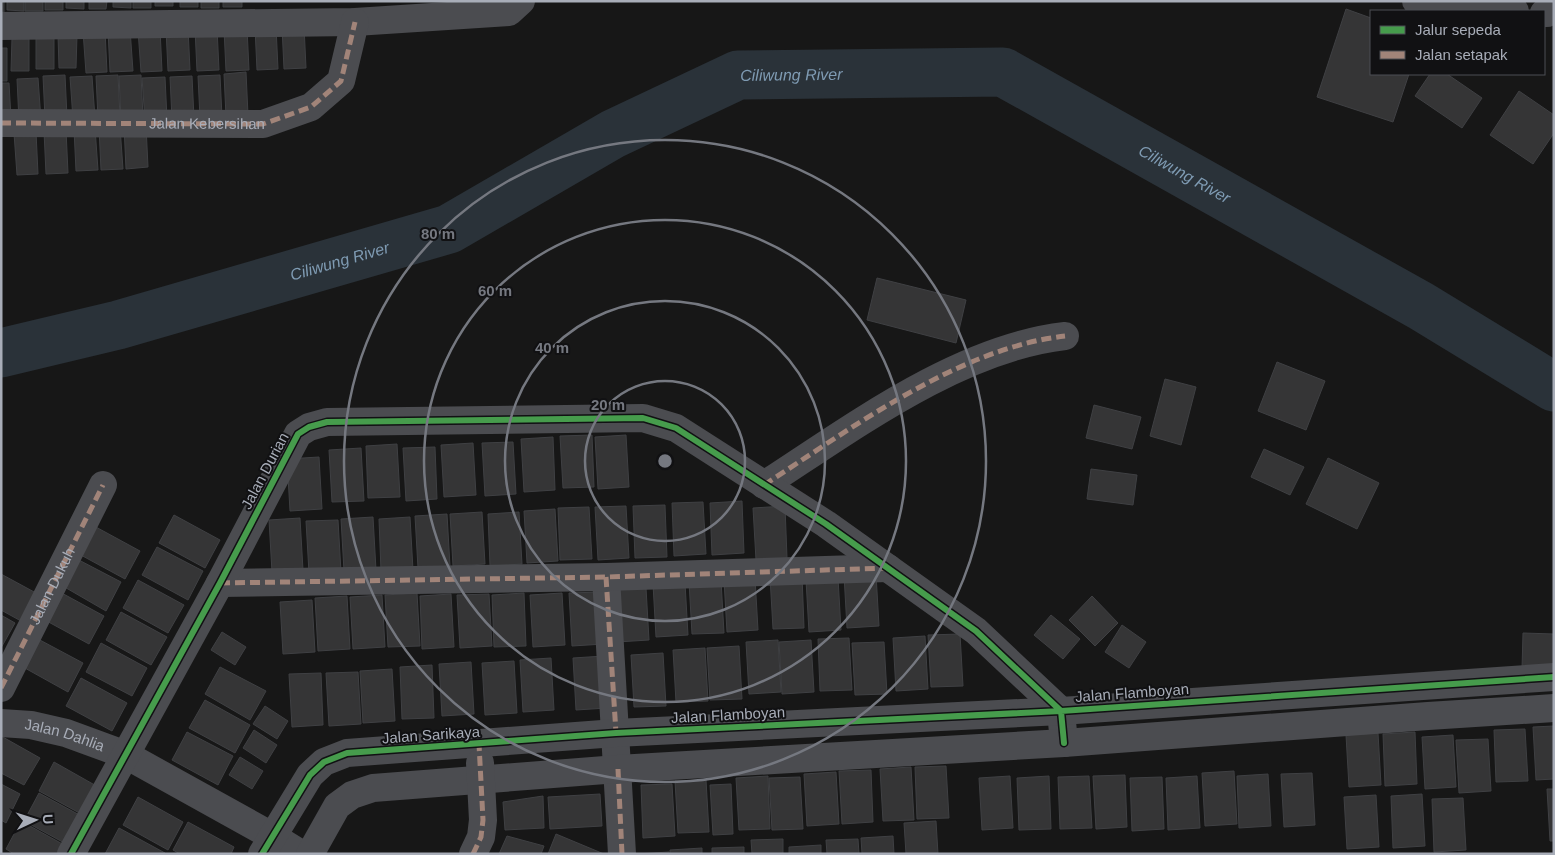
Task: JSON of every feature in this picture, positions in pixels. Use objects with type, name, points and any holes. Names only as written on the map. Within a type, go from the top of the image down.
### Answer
[{"type":"street","points":[[1,26],[242,12],[356,22],[509,12],[521,1]]},
{"type":"street","points":[[1428,2],[1505,10]]},
{"type":"street","name":"Jalan Kebersihan","points":[[1,123],[264,124],[311,107],[341,81],[356,22]]},
{"type":"street","points":[[764,485],[870,417],[940,376],[978,359],[1016,346],[1065,336]]},
{"type":"street","name":"Jalan Durian","points":[[72,854],[220,583],[298,434],[309,427],[327,422],[643,418],[676,428],[826,524],[976,631],[1061,711]]},
{"type":"street","name":"Jalan Dukuh","points":[[1,688],[103,485]]},
{"type":"street","points":[[220,583],[606,577],[888,568]]},
{"type":"street","points":[[606,577],[622,854]]},
{"type":"street","name":"Jalan Flamboyan","points":[[652,731],[1061,711],[1554,677]]},
{"type":"street","points":[[1425,685],[1428,716]]},
{"type":"street","points":[[310,854],[337,806],[352,795],[374,788],[618,769],[1064,743],[1554,708]]},
{"type":"street","points":[[1061,711],[1064,743]]},
{"type":"street","name":"Jalan Dahlia","points":[[1,723],[31,725],[66,733],[126,755],[267,845],[302,854]]},
{"type":"street","name":"Jalan Sarikaya","points":[[267,845],[310,775],[324,762],[347,754],[652,731]]},
{"type":"street","points":[[473,854],[480,837],[483,820],[479,744]]},
{"type":"building","points":[[1,1],[4,1],[4,12],[1,12]]},
{"type":"building","points":[[7,1],[24,1],[24,11],[7,10]]},
{"type":"building","points":[[25,1],[43,1],[43,11],[25,11]]},
{"type":"building","points":[[45,1],[63,1],[63,10],[45,10]]},
{"type":"building","points":[[66,1],[84,1],[84,9],[66,8]]},
{"type":"building","points":[[89,1],[107,1],[106,9],[89,9]]},
{"type":"building","points":[[113,1],[131,1],[131,8],[113,7]]},
{"type":"building","points":[[133,1],[151,1],[151,8],[133,8]]},
{"type":"building","points":[[155,1],[173,1],[173,6],[155,6]]},
{"type":"building","points":[[180,1],[198,1],[198,7],[180,7]]},
{"type":"building","points":[[201,1],[219,1],[219,8],[201,8]]},
{"type":"building","points":[[223,1],[242,1],[242,7],[223,7]]},
{"type":"building","points":[[1346,9],[1370,18],[1370,75],[1409,75],[1393,122],[1317,97]]},
{"type":"building","points":[[304,26],[306,68],[284,69],[282,27]]},
{"type":"building","points":[[276,27],[278,69],[257,70],[255,28]]},
{"type":"building","points":[[188,28],[190,70],[168,71],[166,29]]},
{"type":"building","points":[[217,28],[219,70],[197,71],[195,29]]},
{"type":"building","points":[[247,28],[249,70],[226,71],[224,29]]},
{"type":"building","points":[[130,29],[133,71],[110,72],[108,30]]},
{"type":"building","points":[[160,29],[162,71],[141,72],[138,30]]},
{"type":"building","points":[[105,30],[107,72],[86,73],[83,31]]},
{"type":"building","points":[[58,35],[77,35],[76,68],[59,68]]},
{"type":"building","points":[[36,36],[54,36],[54,69],[36,69]]},
{"type":"building","points":[[12,38],[29,39],[29,71],[11,71]]},
{"type":"building","points":[[1,48],[7,48],[7,81],[1,81]]},
{"type":"building","points":[[246,72],[248,115],[226,116],[224,74]]},
{"type":"building","points":[[65,75],[67,117],[45,118],[43,76]]},
{"type":"building","points":[[118,75],[120,117],[98,118],[96,76]]},
{"type":"building","points":[[141,75],[143,117],[121,119],[119,76]]},
{"type":"building","points":[[220,75],[222,117],[200,118],[198,76]]},
{"type":"building","points":[[1429,75],[1448,75],[1482,98],[1462,128],[1415,96]]},
{"type":"building","points":[[92,76],[95,118],[73,119],[70,77]]},
{"type":"building","points":[[192,76],[194,118],[172,119],[170,77]]},
{"type":"building","points":[[165,77],[167,119],[145,120],[142,78]]},
{"type":"building","points":[[38,78],[41,120],[19,121],[17,79]]},
{"type":"building","points":[[1,83],[9,83],[11,118],[1,119]]},
{"type":"building","points":[[1519,91],[1554,115],[1554,133],[1533,164],[1490,135]]},
{"type":"building","points":[[124,126],[146,126],[148,167],[126,169]]},
{"type":"building","points":[[120,127],[123,169],[101,170],[99,128]]},
{"type":"building","points":[[95,128],[98,170],[76,171],[74,129]]},
{"type":"building","points":[[66,130],[68,173],[46,174],[44,131]]},
{"type":"building","points":[[36,132],[38,174],[17,175],[14,133]]},
{"type":"building","points":[[877,278],[966,300],[956,343],[867,320]]},
{"type":"building","points":[[1277,362],[1325,381],[1306,430],[1258,411]]},
{"type":"building","points":[[1165,379],[1196,387],[1181,445],[1150,436]]},
{"type":"building","points":[[1094,405],[1141,417],[1132,449],[1086,438]]},
{"type":"building","points":[[592,435],[594,487],[563,488],[560,436]]},
{"type":"building","points":[[626,435],[629,487],[598,489],[595,437]]},
{"type":"building","points":[[553,437],[555,490],[524,492],[521,439]]},
{"type":"building","points":[[513,442],[516,494],[485,496],[482,443]]},
{"type":"building","points":[[473,443],[476,495],[444,497],[441,445]]},
{"type":"building","points":[[397,444],[400,497],[368,498],[366,446]]},
{"type":"building","points":[[435,447],[437,499],[406,501],[403,448]]},
{"type":"building","points":[[361,448],[364,501],[332,502],[329,450]]},
{"type":"building","points":[[1264,449],[1304,467],[1290,495],[1251,477]]},
{"type":"building","points":[[319,457],[322,509],[290,511],[287,459]]},
{"type":"building","points":[[1328,458],[1379,483],[1357,529],[1306,504]]},
{"type":"building","points":[[1091,469],[1137,475],[1133,505],[1087,499]]},
{"type":"building","points":[[742,501],[744,553],[712,555],[710,503]]},
{"type":"building","points":[[703,502],[706,554],[674,556],[672,503]]},
{"type":"building","points":[[665,505],[667,557],[635,558],[633,506]]},
{"type":"building","points":[[626,506],[629,558],[598,560],[595,507]]},
{"type":"building","points":[[785,506],[787,558],[756,560],[753,508]]},
{"type":"building","points":[[589,507],[592,559],[560,560],[558,508]]},
{"type":"building","points":[[555,509],[558,561],[527,563],[524,511]]},
{"type":"building","points":[[482,512],[485,564],[453,566],[450,514]]},
{"type":"building","points":[[519,512],[522,564],[490,566],[488,514]]},
{"type":"building","points":[[447,514],[450,566],[418,568],[415,516]]},
{"type":"building","points":[[174,515],[220,540],[205,568],[159,543]]},
{"type":"building","points":[[373,517],[376,570],[344,571],[341,519]]},
{"type":"building","points":[[410,517],[413,570],[381,571],[379,519]]},
{"type":"building","points":[[300,518],[303,570],[272,572],[269,520]]},
{"type":"building","points":[[338,520],[341,572],[309,573],[306,521]]},
{"type":"building","points":[[94,526],[140,551],[125,579],[79,554]]},
{"type":"building","points":[[157,547],[203,571],[188,600],[142,575]]},
{"type":"building","points":[[75,558],[121,582],[106,611],[61,585]]},
{"type":"building","points":[[1,574],[36,593],[21,621],[1,610]]},
{"type":"building","points":[[876,574],[879,626],[847,628],[844,575]]},
{"type":"building","points":[[802,575],[804,628],[773,629],[770,577]]},
{"type":"building","points":[[755,578],[758,630],[727,632],[724,580]]},
{"type":"building","points":[[838,578],[841,630],[809,632],[806,580]]},
{"type":"building","points":[[138,580],[184,605],[168,633],[123,608]]},
{"type":"building","points":[[721,580],[724,633],[692,634],[689,582]]},
{"type":"building","points":[[685,583],[688,635],[656,637],[653,584]]},
{"type":"building","points":[[646,588],[649,640],[617,642],[614,590]]},
{"type":"building","points":[[58,591],[104,616],[89,644],[43,619]]},
{"type":"building","points":[[601,592],[604,644],[572,646],[569,593]]},
{"type":"building","points":[[417,593],[420,646],[388,647],[385,595]]},
{"type":"building","points":[[524,593],[526,646],[494,647],[492,595]]},
{"type":"building","points":[[562,593],[565,645],[533,647],[530,595]]},
{"type":"building","points":[[451,594],[454,647],[422,649],[420,596]]},
{"type":"building","points":[[489,594],[492,646],[460,648],[457,595]]},
{"type":"building","points":[[382,595],[385,647],[353,649],[350,597]]},
{"type":"building","points":[[347,596],[350,649],[318,651],[315,598]]},
{"type":"building","points":[[1092,596],[1118,623],[1095,646],[1069,620]]},
{"type":"building","points":[[312,600],[315,652],[283,654],[280,602]]},
{"type":"building","points":[[121,612],[167,637],[151,665],[106,640]]},
{"type":"building","points":[[1,615],[15,623],[1,648]]},
{"type":"building","points":[[1051,615],[1080,639],[1063,659],[1034,635]]},
{"type":"building","points":[[1122,625],[1146,642],[1129,668],[1105,652]]},
{"type":"building","points":[[222,632],[246,647],[235,665],[211,650]]},
{"type":"building","points":[[1523,633],[1554,634],[1554,670],[1522,669]]},
{"type":"building","points":[[960,634],[963,686],[931,687],[928,635]]},
{"type":"building","points":[[925,636],[928,689],[896,691],[893,638]]},
{"type":"building","points":[[849,638],[852,690],[820,691],[818,639]]},
{"type":"building","points":[[38,639],[83,663],[68,692],[23,667]]},
{"type":"building","points":[[778,640],[781,692],[749,694],[746,642]]},
{"type":"building","points":[[811,640],[814,692],[782,694],[779,642]]},
{"type":"building","points":[[884,642],[887,694],[855,695],[852,643]]},
{"type":"building","points":[[101,643],[147,668],[132,696],[86,672]]},
{"type":"building","points":[[739,646],[742,699],[710,700],[707,648]]},
{"type":"building","points":[[705,648],[708,701],[676,702],[673,650]]},
{"type":"building","points":[[663,653],[666,706],[634,707],[631,655]]},
{"type":"building","points":[[604,656],[607,708],[576,710],[573,658]]},
{"type":"building","points":[[551,658],[554,710],[523,712],[520,660]]},
{"type":"building","points":[[514,661],[517,713],[485,715],[482,663]]},
{"type":"building","points":[[471,662],[474,714],[442,716],[439,664]]},
{"type":"building","points":[[432,665],[434,718],[402,719],[400,667]]},
{"type":"building","points":[[220,667],[266,691],[250,720],[205,694]]},
{"type":"building","points":[[392,669],[395,721],[363,723],[360,671]]},
{"type":"building","points":[[358,672],[361,724],[329,726],[326,673]]},
{"type":"building","points":[[321,673],[323,725],[292,727],[289,674]]},
{"type":"building","points":[[81,678],[127,703],[112,731],[66,706]]},
{"type":"building","points":[[205,700],[250,725],[235,753],[189,728]]},
{"type":"building","points":[[265,706],[288,721],[277,739],[253,724]]},
{"type":"building","points":[[1554,726],[1554,779],[1536,780],[1533,727]]},
{"type":"building","points":[[1525,729],[1528,781],[1496,782],[1494,730]]},
{"type":"building","points":[[254,730],[277,745],[266,763],[243,748]]},
{"type":"building","points":[[187,732],[233,756],[218,785],[172,760]]},
{"type":"building","points":[[1415,732],[1417,784],[1385,786],[1383,734]]},
{"type":"building","points":[[1378,733],[1381,785],[1349,787],[1346,735]]},
{"type":"building","points":[[1453,735],[1456,787],[1425,789],[1422,737]]},
{"type":"building","points":[[1,736],[40,758],[24,785],[1,773]]},
{"type":"building","points":[[1488,739],[1491,791],[1459,793],[1456,740]]},
{"type":"building","points":[[240,757],[263,771],[252,789],[229,775]]},
{"type":"building","points":[[54,762],[100,788],[85,816],[39,791]]},
{"type":"building","points":[[946,766],[949,818],[917,819],[915,767]]},
{"type":"building","points":[[911,767],[914,820],[883,821],[880,769]]},
{"type":"building","points":[[871,770],[873,822],[842,824],[839,771]]},
{"type":"building","points":[[1234,771],[1237,824],[1205,826],[1202,773]]},
{"type":"building","points":[[836,772],[839,824],[807,826],[804,774]]},
{"type":"building","points":[[1312,773],[1315,825],[1284,827],[1281,774]]},
{"type":"building","points":[[1268,774],[1271,826],[1239,828],[1237,776]]},
{"type":"building","points":[[1125,775],[1127,827],[1096,829],[1093,776]]},
{"type":"building","points":[[768,776],[770,829],[739,830],[736,778]]},
{"type":"building","points":[[1010,776],[1013,828],[982,830],[979,778]]},
{"type":"building","points":[[1049,776],[1051,829],[1019,830],[1017,778]]},
{"type":"building","points":[[1089,776],[1092,828],[1060,829],[1058,777]]},
{"type":"building","points":[[1197,776],[1200,828],[1168,830],[1166,778]]},
{"type":"building","points":[[800,777],[803,829],[772,830],[769,778]]},
{"type":"building","points":[[1162,777],[1164,829],[1132,831],[1130,778]]},
{"type":"building","points":[[706,780],[709,832],[678,833],[675,781]]},
{"type":"building","points":[[1,784],[20,794],[6,823],[1,820]]},
{"type":"building","points":[[672,784],[675,836],[643,838],[641,785]]},
{"type":"building","points":[[731,784],[733,834],[713,835],[710,785]]},
{"type":"building","points":[[1547,789],[1554,789],[1554,841],[1550,841]]},
{"type":"building","points":[[39,793],[85,818],[70,846],[24,821]]},
{"type":"building","points":[[600,794],[602,826],[550,829],[548,797]]},
{"type":"building","points":[[1422,794],[1425,846],[1393,848],[1391,796]]},
{"type":"building","points":[[1376,795],[1379,847],[1347,849],[1344,797]]},
{"type":"building","points":[[543,796],[544,828],[505,830],[503,802]]},
{"type":"building","points":[[138,797],[183,822],[168,850],[123,825]]},
{"type":"building","points":[[1463,798],[1466,850],[1434,852],[1432,799]]},
{"type":"building","points":[[21,821],[66,846],[62,854],[14,854],[6,849]]},
{"type":"building","points":[[936,821],[938,854],[906,854],[904,823]]},
{"type":"building","points":[[188,822],[234,847],[231,854],[180,854],[173,850]]},
{"type":"building","points":[[119,828],[165,853],[105,854]]},
{"type":"building","points":[[556,834],[604,854],[548,854]]},
{"type":"building","points":[[507,836],[544,846],[541,854],[499,854]]},
{"type":"building","points":[[893,836],[894,854],[862,854],[861,838]]},
{"type":"building","points":[[783,839],[783,854],[752,854],[751,840]]},
{"type":"building","points":[[858,839],[859,854],[827,854],[826,840]]},
{"type":"building","points":[[821,845],[821,854],[789,854],[789,847]]},
{"type":"building","points":[[744,847],[744,854],[712,854],[712,848]]},
{"type":"building","points":[[702,848],[702,854],[670,854],[670,850]]},
{"type":"building","points":[[669,852],[669,854],[637,854]]},
{"type":"waterway","name":"Ciliwung River","points":[[1,353],[118,325],[449,229],[613,134],[738,75],[1003,72],[1421,306],[1554,387]]},
{"type":"marked path","points":[[1,123],[263,124],[311,107],[341,81],[355,22]]},
{"type":"marked path","points":[[764,485],[870,416],[946,373],[986,356],[1025,344],[1065,336]]},
{"type":"marked path","points":[[1,688],[103,485]]},
{"type":"marked path","points":[[220,583],[606,577],[888,568]]},
{"type":"marked path","points":[[606,577],[616,733]]},
{"type":"marked path","points":[[473,854],[481,837],[483,820],[479,744]]},
{"type":"marked path","points":[[618,769],[622,854]]},
{"type":"cycle path","points":[[71,854],[220,583],[298,434],[309,427],[327,422],[643,418],[676,428],[826,524],[976,631],[1061,711],[1064,743]]},
{"type":"cycle path","points":[[262,854],[310,775],[324,762],[347,753],[616,733],[1061,711],[1554,677]]}]
